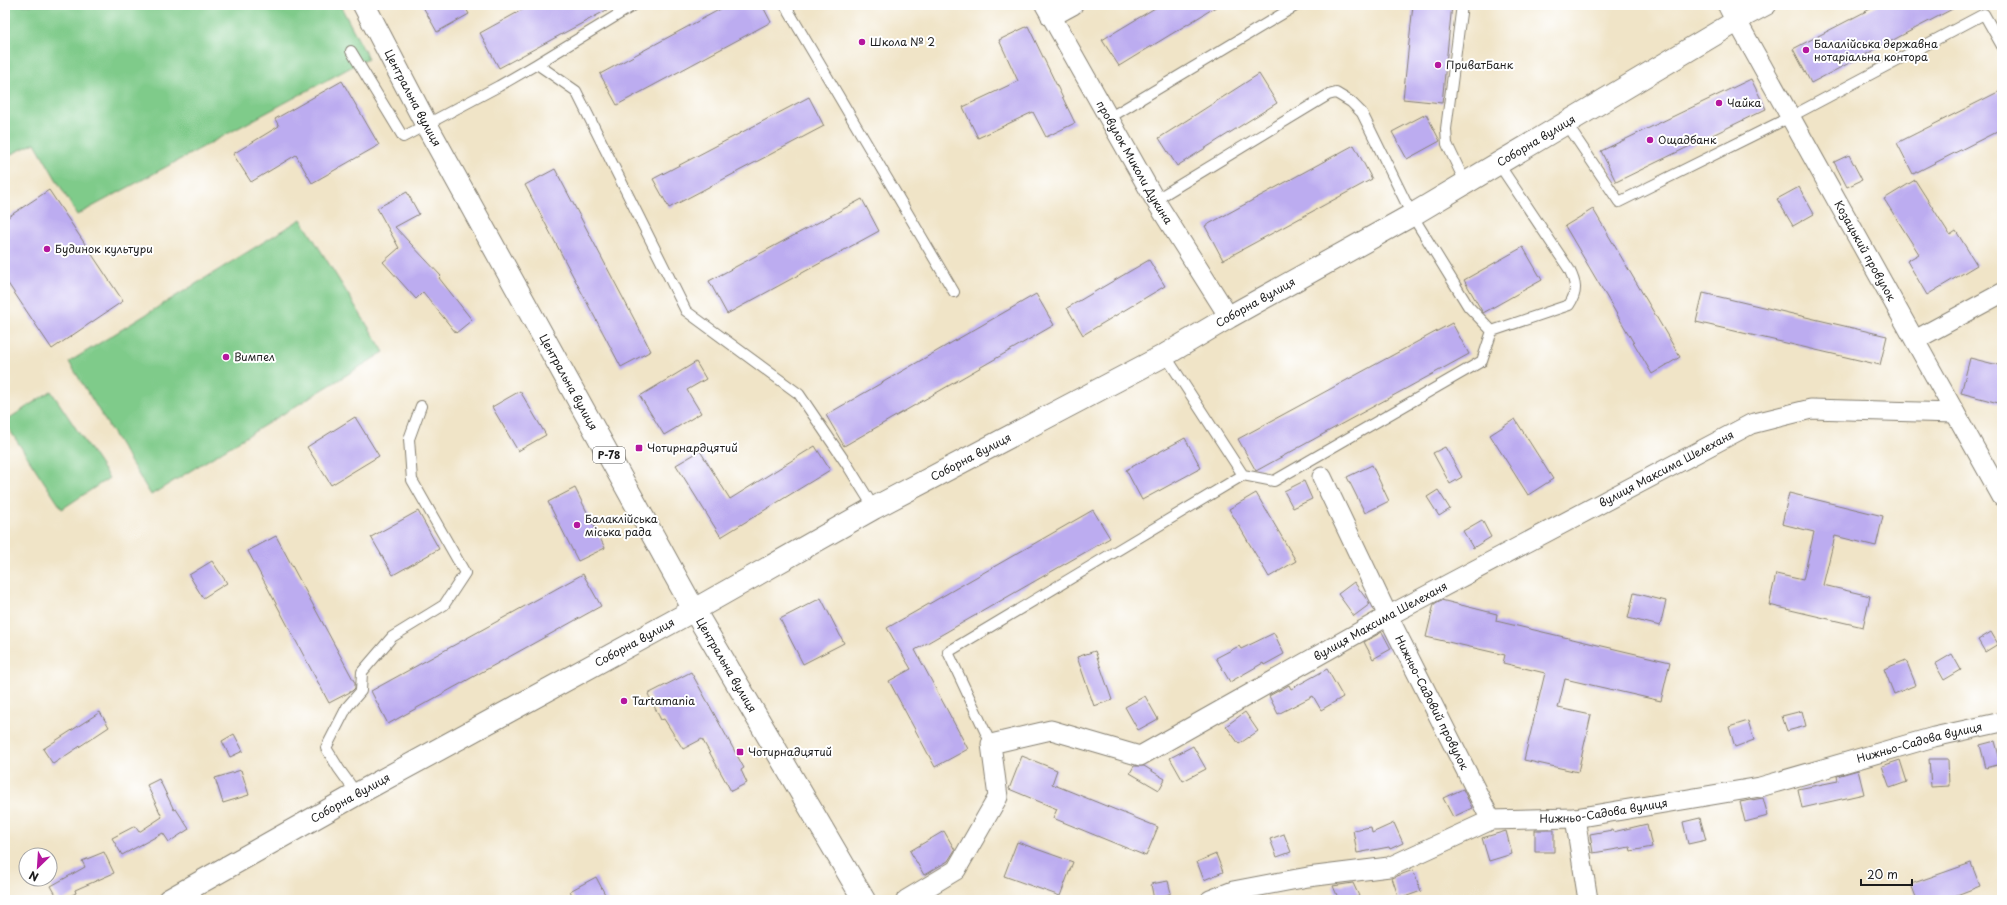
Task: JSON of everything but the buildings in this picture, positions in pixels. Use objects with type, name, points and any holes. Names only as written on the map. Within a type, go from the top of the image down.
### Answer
[{"type":"street","name":"Центральна вулиця","points":[[364,5],[426,124],[694,610],[864,900]]},
{"type":"street","points":[[1048,11],[1073,5]]},
{"type":"street","name":"Соборна вулиця","points":[[179,898],[357,794],[694,610],[874,508],[1165,356],[1229,317],[1412,215],[1566,122],[1733,13],[1767,5]]},
{"type":"street","name":"провулок Миколи Дукина","points":[[1048,11],[1156,200],[1229,317]]},
{"type":"street","name":"Козацький провулок","points":[[1733,13],[2002,497]]},
{"type":"street","points":[[1915,340],[2002,293]]},
{"type":"street","name":"вулиця Максима Шелеханя","points":[[991,744],[1051,730],[1140,756],[1388,616],[1751,424],[1811,409],[1955,413]]},
{"type":"street","name":"Нижньо-Садовий провулок","points":[[1322,477],[1388,616],[1491,820]]},
{"type":"street","name":"Нижньо-Садова вулиця","points":[[1210,900],[1233,891],[1248,888],[1308,877],[1389,867],[1491,820],[1575,818],[1760,787],[1934,737],[2002,722]]},
{"type":"street","points":[[906,900],[956,870],[998,797],[991,744]]},
{"type":"street","points":[[1575,818],[1588,900]]},
{"type":"lane","points":[[351,51],[403,137],[500,86],[634,5]]},
{"type":"lane","points":[[785,5],[954,292]]},
{"type":"lane","points":[[1109,118],[1297,5]]},
{"type":"lane","points":[[1462,5],[1446,129],[1447,144],[1465,182]]},
{"type":"lane","points":[[1978,5],[2002,46]]},
{"type":"lane","points":[[1566,122],[1619,202],[1790,117],[1984,14]]},
{"type":"lane","points":[[537,64],[576,91],[686,311],[799,394],[848,466],[874,508]]},
{"type":"lane","points":[[1156,200],[1328,95],[1336,93],[1351,102],[1362,113],[1412,215],[1468,306],[1492,331]]},
{"type":"lane","points":[[1492,331],[1569,305],[1575,296],[1576,287],[1569,269],[1498,162]]},
{"type":"lane","points":[[991,744],[948,652],[1243,475],[1274,481],[1482,361],[1492,331]]},
{"type":"lane","points":[[1165,356],[1243,475]]},
{"type":"lane","points":[[357,794],[326,748],[347,707],[361,691],[362,672],[392,637],[444,605],[466,573],[412,480],[409,439],[421,406]]},
{"type":"green space","points":[[5,5],[340,5],[368,58],[77,215],[35,143],[5,157]]},
{"type":"green space","name":"Вимпел","points":[[301,219],[384,352],[151,495],[69,362]]},
{"type":"green space","points":[[51,391],[109,478],[62,509],[5,423],[5,421]]},
{"type":"place","name":"Школа № 2","points":[[862,42]]},
{"type":"place","name":"Балалійська державна нотаріальна контора","points":[[1806,50]]},
{"type":"place","name":"ПриватБанк","points":[[1438,65]]},
{"type":"place","name":"Чайка","points":[[1719,103]]},
{"type":"place","name":"Ощадбанк","points":[[1650,140]]},
{"type":"place","name":"Будинок культури","points":[[47,249]]},
{"type":"place","name":"Вимпел","points":[[226,357]]},
{"type":"place","name":"Чотирнардцятий","points":[[639,448]]},
{"type":"place","name":"Балаклійська міська рада","points":[[577,525]]},
{"type":"place","name":"Tartamania","points":[[624,701]]},
{"type":"place","name":"Чотирнадцятий","points":[[740,752]]}]
